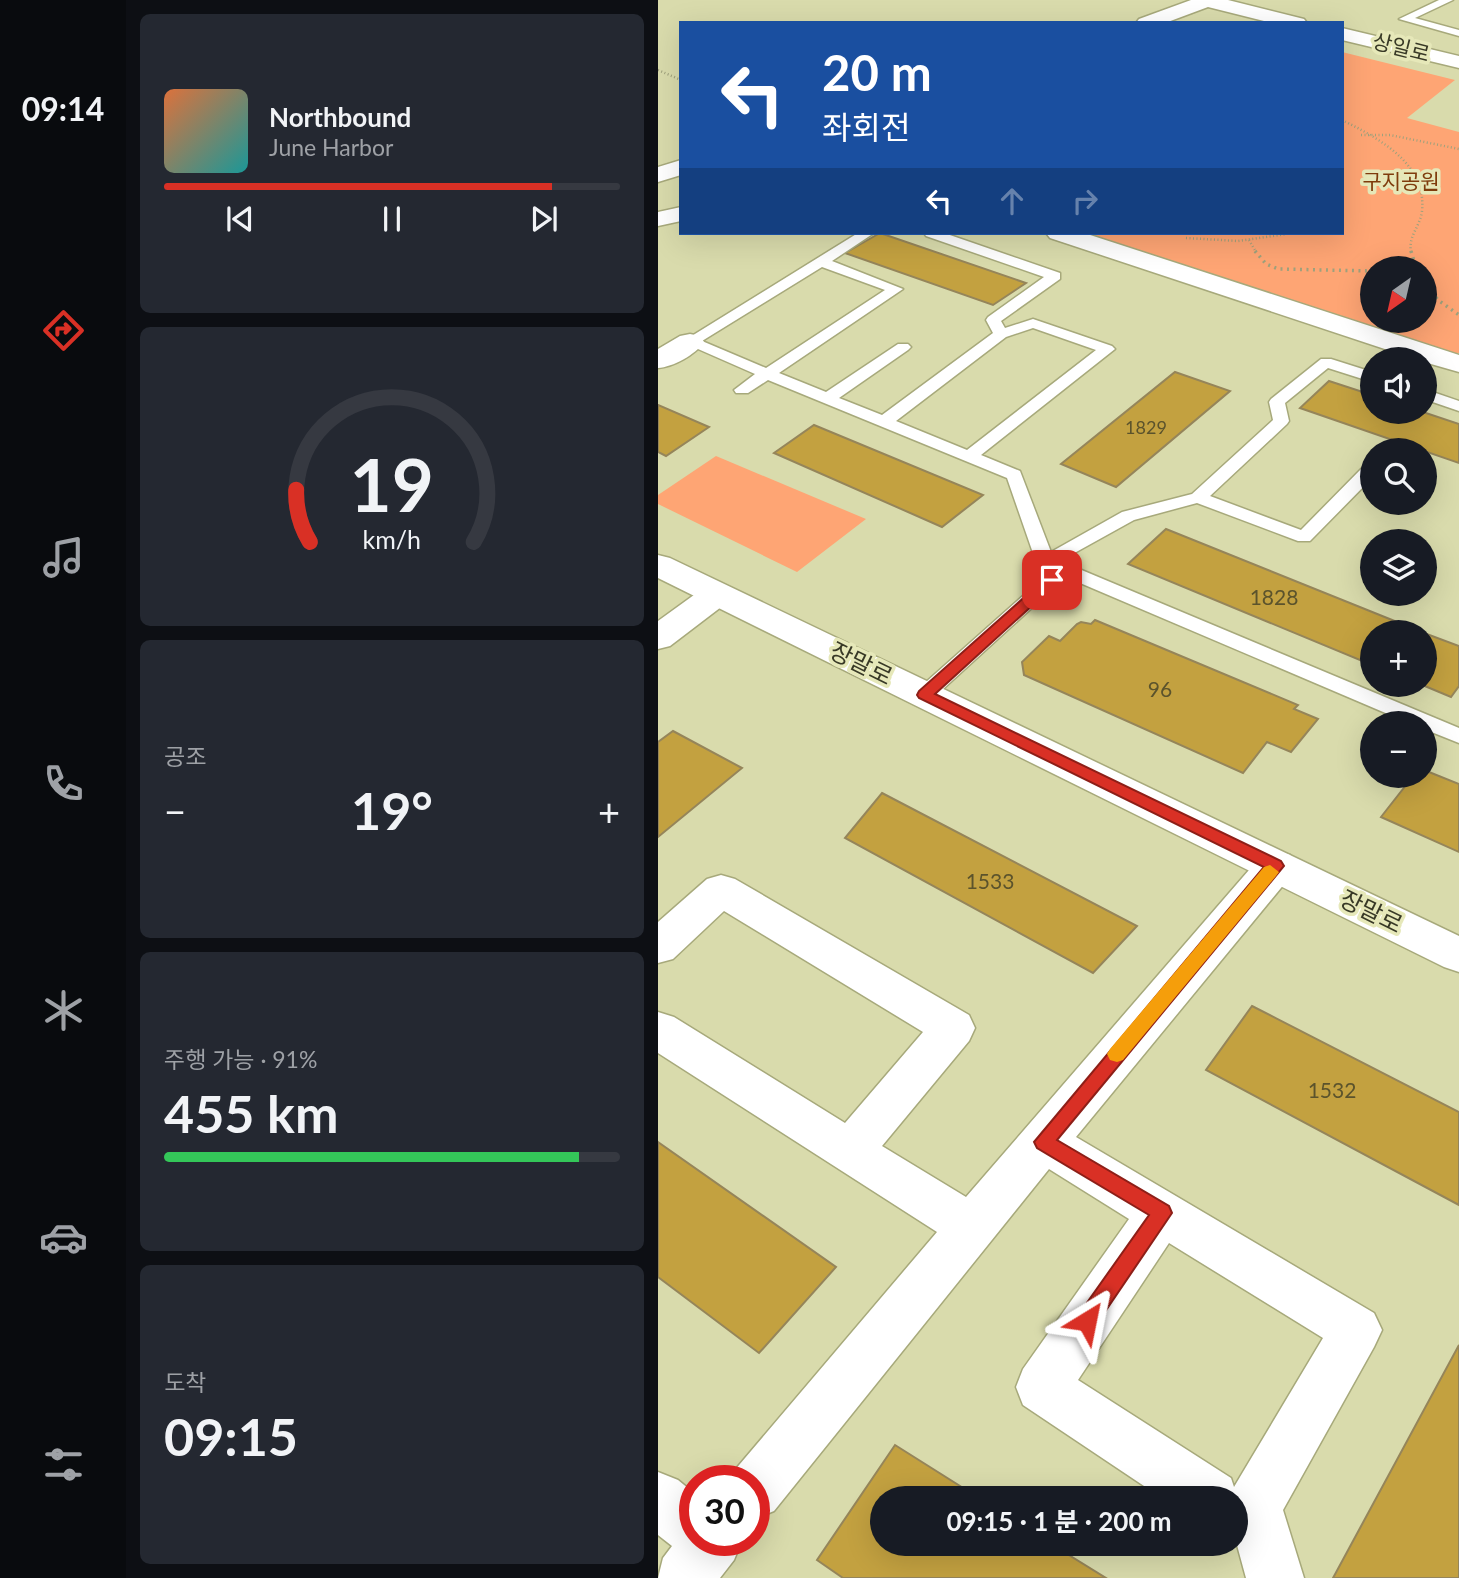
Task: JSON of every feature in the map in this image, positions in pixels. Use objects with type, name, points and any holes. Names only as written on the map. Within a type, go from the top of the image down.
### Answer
[{"type":"street","points":[[1151,21],[1206,0],[1289,21]]},
{"type":"street","name":"상일로","points":[[1344,34],[1459,62]]},
{"type":"street","points":[[658,175],[679,168]]},
{"type":"street","points":[[658,219],[679,214]]},
{"type":"street","points":[[1065,235],[1459,363]]},
{"type":"street","points":[[660,360],[690,342]]},
{"type":"street","name":"장말로","points":[[658,565],[1459,955]]},
{"type":"street","points":[[658,638],[717,594]]},
{"type":"street","points":[[770,1472],[971,1227],[1276,866]]},
{"type":"street","points":[[658,947],[720,890],[953,1028],[849,1153]]},
{"type":"street","points":[[658,1030],[849,1153],[971,1227]]},
{"type":"street","points":[[1044,1142],[1356,1330],[1248,1486]]},
{"type":"street","points":[[1162,1213],[1042,1387],[1202,1486]]},
{"type":"street","points":[[658,1500],[679,1522]]},
{"type":"street","points":[[1248,1531],[1275,1578]]},
{"type":"lane","points":[[1459,3],[1449,0],[1404,19],[1459,33]]},
{"type":"lane","points":[[690,342],[864,235]]},
{"type":"lane","points":[[936,235],[1055,276],[993,320],[1001,334]]},
{"type":"lane","points":[[742,390],[896,289],[820,261]]},
{"type":"lane","points":[[885,421],[1001,334],[1032,323],[1107,349],[970,456]]},
{"type":"lane","points":[[690,342],[1014,475],[1052,580],[924,695]]},
{"type":"lane","points":[[828,398],[903,346]]},
{"type":"lane","points":[[1046,562],[1128,516],[1198,498],[1281,421],[1277,401],[1326,362],[1360,373]]},
{"type":"lane","points":[[1437,398],[1459,406]]},
{"type":"lane","points":[[1198,498],[1304,537],[1360,480]]},
{"type":"lane","points":[[1046,562],[1459,736]]},
{"type":"path","points":[[658,70],[679,79]]},
{"type":"path","points":[[1344,121],[1372,135],[1399,154],[1420,185],[1423,213],[1409,245],[1412,256]]},
{"type":"path","points":[[1361,135],[1390,135],[1459,149]]},
{"type":"path","points":[[1177,236],[1191,239],[1249,240],[1280,235]]},
{"type":"path","points":[[1249,240],[1255,253],[1270,266],[1306,271],[1360,271]]},
{"type":"path","points":[[1437,299],[1459,315]]},
{"type":"green space","name":"구지공원","points":[[1344,52],[1455,80],[1407,118],[1459,132],[1459,353],[1454,354],[1389,333],[1437,333],[1437,256],[1360,256],[1360,323],[1088,235],[1344,235]]},
{"type":"green space","points":[[716,456],[866,519],[797,572],[658,504],[658,495]]},
{"type":"building","points":[[876,235],[886,235],[1026,283],[993,305],[845,253]]},
{"type":"building","points":[[1175,372],[1230,391],[1116,487],[1061,464]]},
{"type":"building","points":[[1329,381],[1360,391],[1360,424],[1437,424],[1437,417],[1459,424],[1459,463],[1437,455],[1437,438],[1387,438],[1300,408]]},
{"type":"building","points":[[658,405],[709,427],[666,456],[658,452]]},
{"type":"building","points":[[814,425],[983,495],[942,527],[774,453]]},
{"type":"building","points":[[1166,529],[1392,620],[1360,620],[1360,660],[1128,564]]},
{"type":"building","points":[[1095,620],[1298,705],[1294,709],[1318,719],[1291,752],[1267,742],[1243,773],[1024,675],[1022,662],[1049,636],[1060,641],[1077,624],[1091,624]]},
{"type":"building","points":[[1437,638],[1459,646],[1459,686],[1451,697],[1437,691]]},
{"type":"building","points":[[673,731],[742,768],[658,837],[658,742]]},
{"type":"building","points":[[1437,775],[1459,784],[1459,852],[1381,817],[1404,788],[1437,788]]},
{"type":"building","points":[[882,793],[1137,926],[1093,973],[845,838]]},
{"type":"building","points":[[1252,1006],[1459,1112],[1459,1205],[1206,1070]]},
{"type":"building","points":[[658,1142],[836,1267],[759,1353],[658,1277]]},
{"type":"building","points":[[1459,1345],[1459,1578],[1333,1578]]},
{"type":"building","points":[[895,1445],[960,1486],[870,1486],[870,1556],[1070,1556],[1106,1578],[843,1578],[817,1560]]},
{"type":"slow traffic","points":[[1117,1054],[1270,872]]},
{"type":"route","points":[[1052,580],[924,695],[1276,866],[1044,1142],[1162,1213],[1087,1321]]}]
